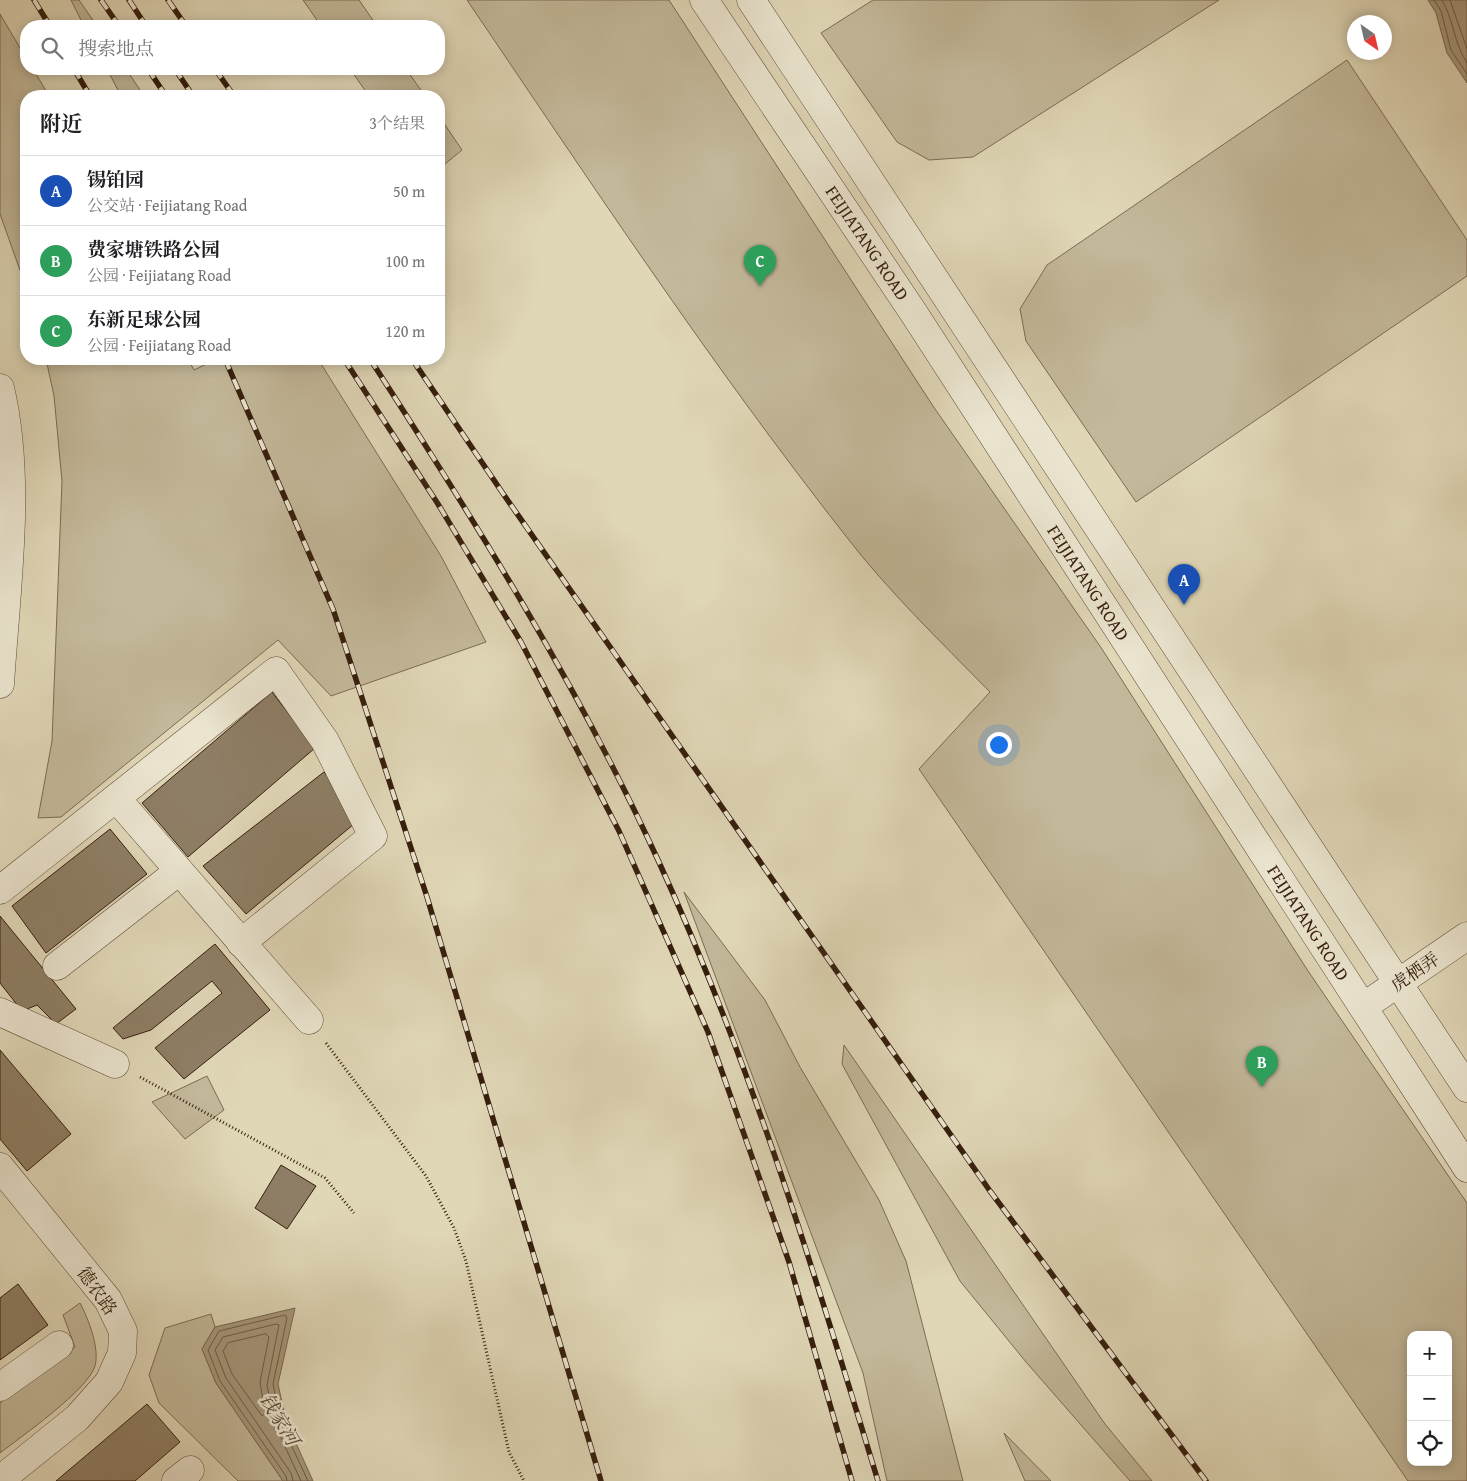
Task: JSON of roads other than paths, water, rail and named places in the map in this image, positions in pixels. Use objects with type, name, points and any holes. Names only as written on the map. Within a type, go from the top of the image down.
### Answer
[{"type":"street","name":"FEIJIATANG ROAD","points":[[704,0],[913,312],[1467,1168]]},
{"type":"street","name":"FEIJIATANG ROAD","points":[[752,0],[1467,1088]]},
{"type":"street","points":[[913,312],[943,291]]},
{"type":"street","points":[[0,388],[8,421],[12,498],[0,684]]},
{"type":"street","points":[[0,890],[276,672],[325,741],[373,836],[241,943]]},
{"type":"street","points":[[116,798],[309,1020]]},
{"type":"street","points":[[57,966],[179,871]]},
{"type":"street","name":"虎栖弄","points":[[1363,1007],[1467,936]]},
{"type":"street","points":[[0,1012],[115,1064]]},
{"type":"street","name":"德农路","points":[[0,1166],[108,1300],[123,1331],[122,1353],[109,1382],[77,1418],[0,1480]]},
{"type":"street","points":[[0,1387],[59,1345]]},
{"type":"water","points":[[1428,0],[1467,0],[1467,83],[1447,53],[1436,13]]},
{"type":"water","name":"钱家河","points":[[295,1308],[278,1384],[286,1421],[313,1481],[283,1481],[216,1383],[202,1349],[215,1327]]},
{"type":"railway","points":[[34,0],[46,20]]},
{"type":"railway","points":[[101,0],[115,20]]},
{"type":"railway","points":[[129,0],[142,20]]},
{"type":"railway","points":[[168,0],[182,20]]},
{"type":"railway","points":[[78,75],[86,90]]},
{"type":"railway","points":[[152,75],[162,90]]},
{"type":"railway","points":[[179,75],[189,90]]},
{"type":"railway","points":[[219,75],[230,90]]},
{"type":"railway","points":[[228,365],[333,609],[427,897],[601,1481]]},
{"type":"railway","points":[[348,365],[438,504],[521,642],[619,831],[708,1032],[789,1262],[852,1481]]},
{"type":"railway","points":[[374,365],[523,604],[594,730],[658,860],[691,935],[751,1089],[805,1245],[878,1481]]},
{"type":"railway","points":[[416,365],[504,495],[990,1191],[1206,1481]]},
{"type":"place","name":"东新足球公园","points":[[760,286]]},
{"type":"place","name":"锡铂园","points":[[1184,605]]},
{"type":"place","name":"费家塘铁路公园","points":[[1262,1087]]}]
